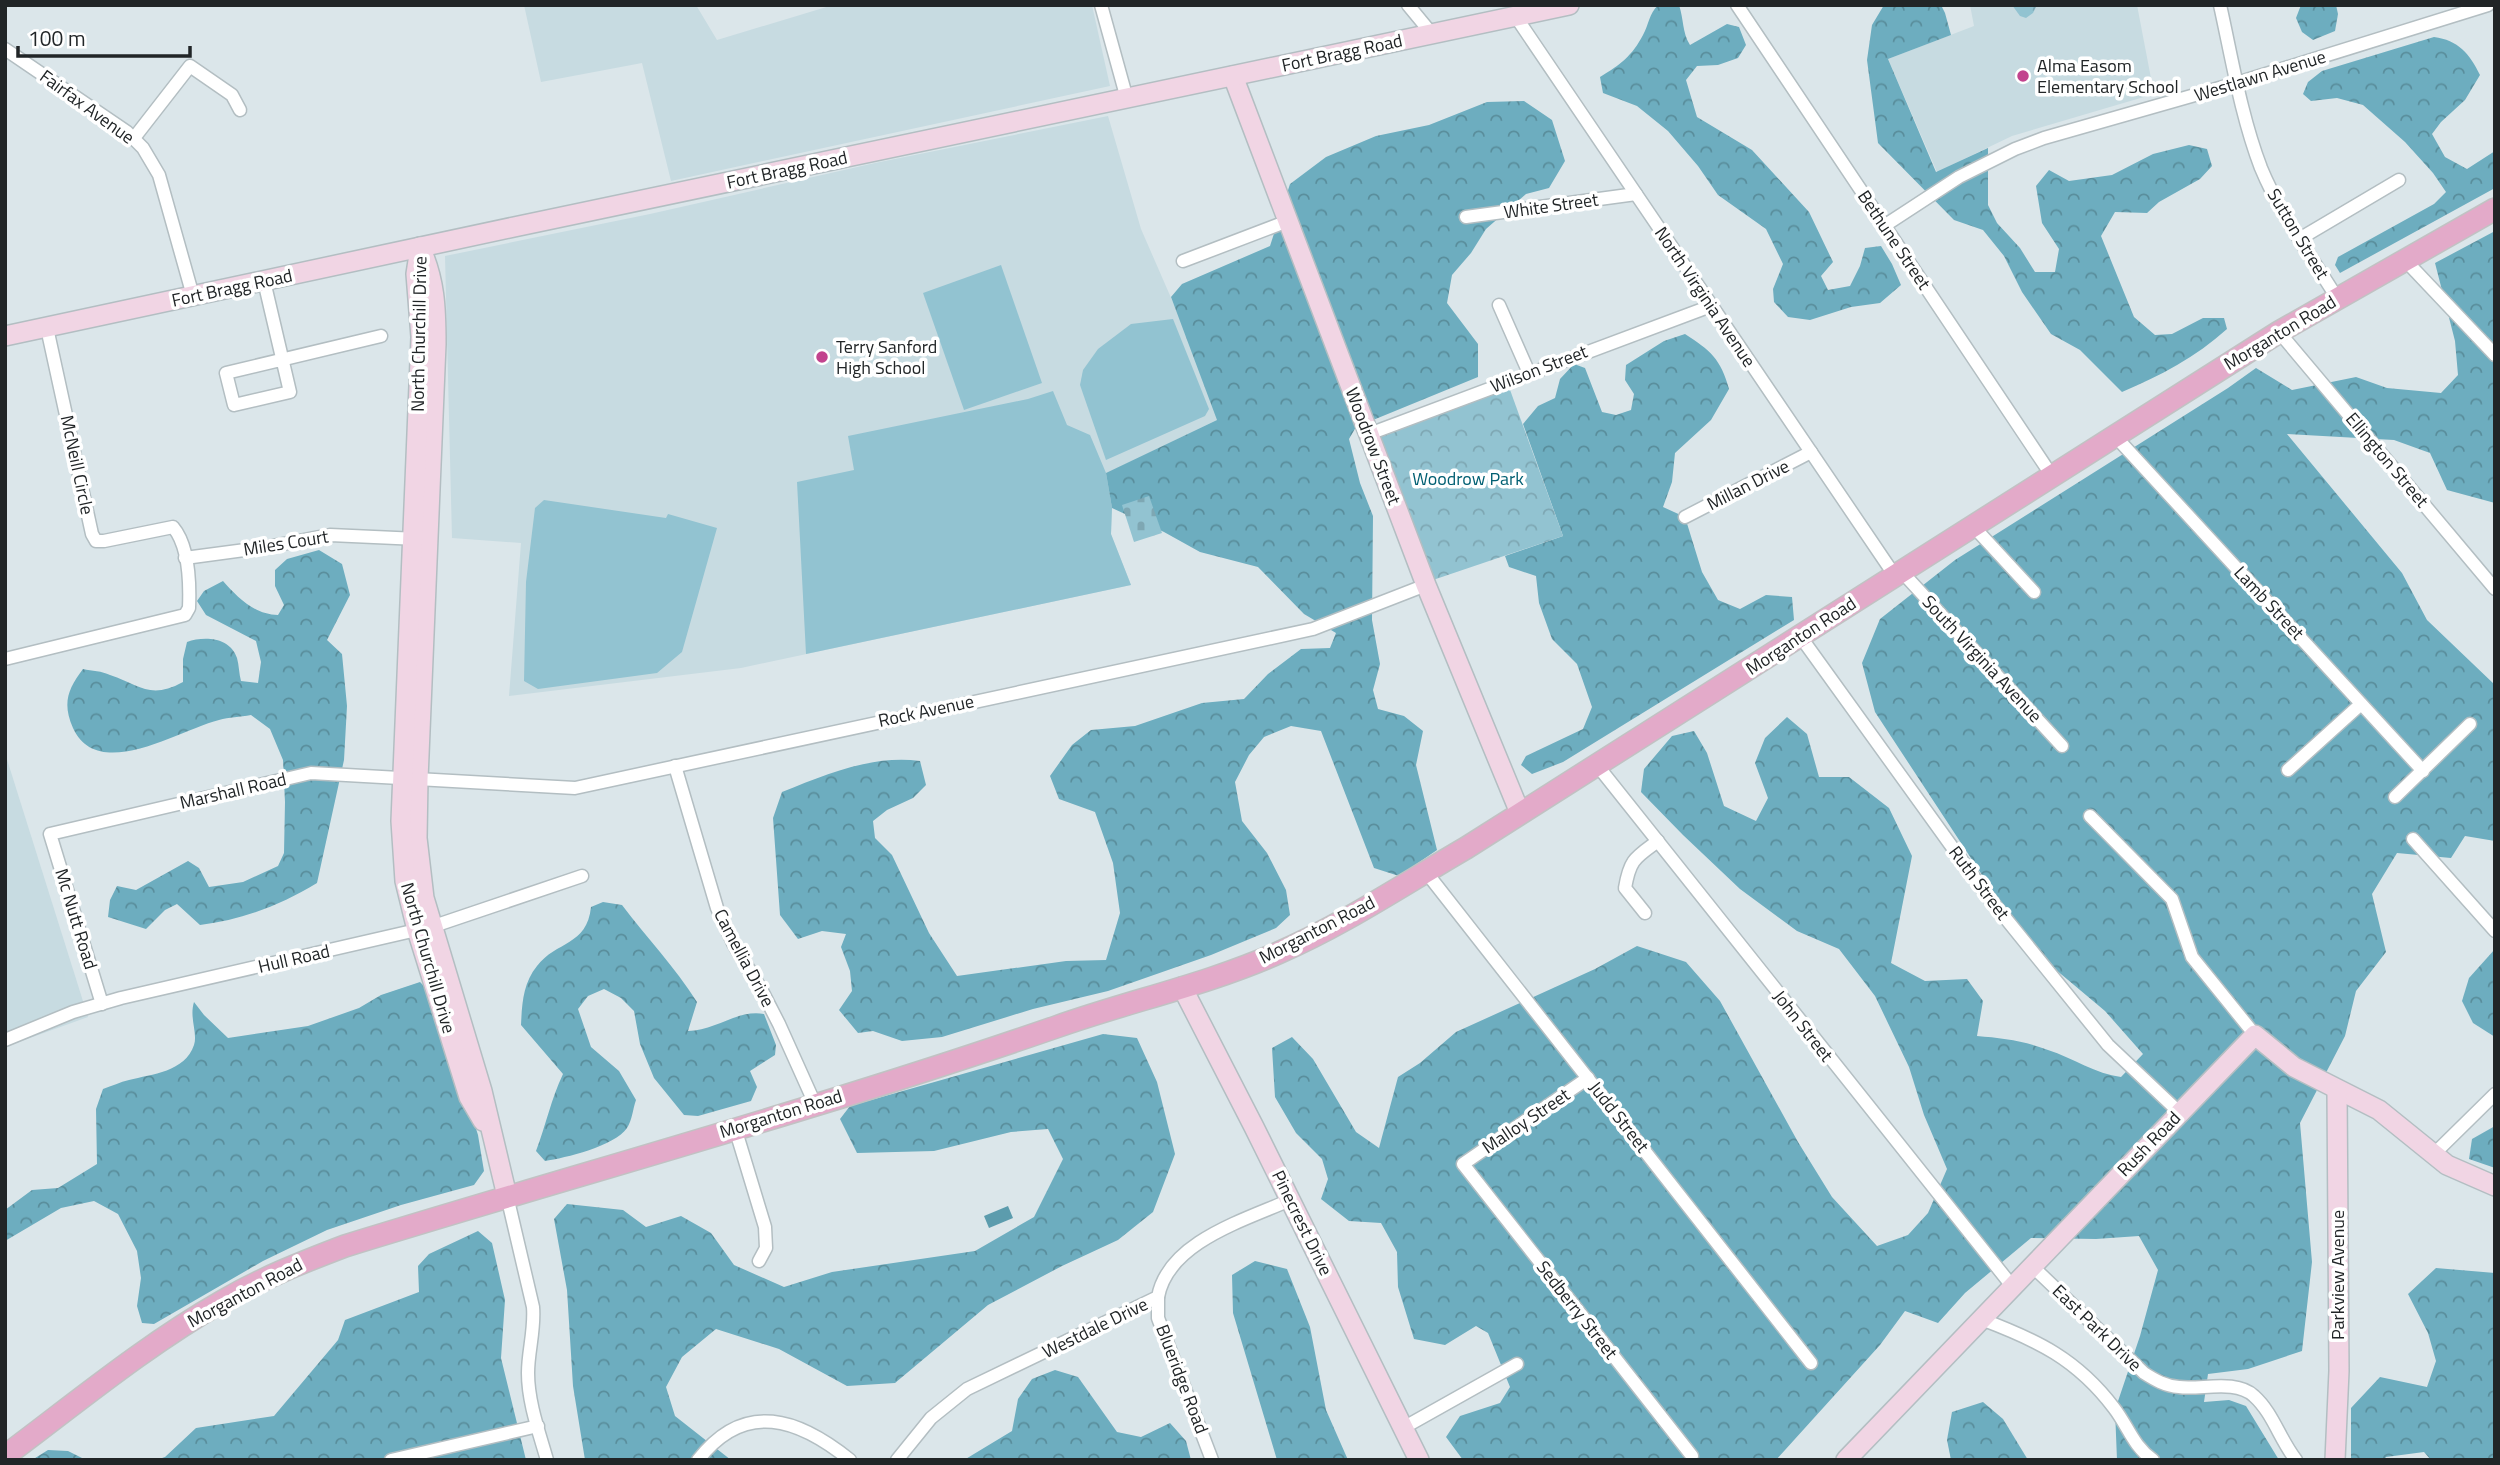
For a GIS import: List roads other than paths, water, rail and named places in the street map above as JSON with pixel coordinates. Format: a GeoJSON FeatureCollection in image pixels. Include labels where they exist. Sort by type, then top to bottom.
{"type":"FeatureCollection","features":[{"type":"Feature","properties":{"kind":"main road","name":"Morganton Road"},"geometry":{"type":"LineString","coordinates":[[5,1456],[184,1325],[258,1282],[345,1246],[815,1104],[1182,987],[1275,955],[1303,942],[1426,872],[2279,332],[2495,209]]}},
{"type":"Feature","properties":{"kind":"street"},"geometry":{"type":"LineString","coordinates":[[1101,5],[1127,99]]}},
{"type":"Feature","properties":{"kind":"street"},"geometry":{"type":"LineString","coordinates":[[1408,5],[1432,34]]}},
{"type":"Feature","properties":{"kind":"street","name":"Fort Bragg Road"},"geometry":{"type":"LineString","coordinates":[[5,336],[1569,5]]}},
{"type":"Feature","properties":{"kind":"street","name":"Bethune Street"},"geometry":{"type":"LineString","coordinates":[[1737,5],[2052,475]]}},
{"type":"Feature","properties":{"kind":"street","name":"Sutton Street"},"geometry":{"type":"LineString","coordinates":[[2220,5],[2237,83],[2261,167],[2281,210],[2337,298]]}},
{"type":"Feature","properties":{"kind":"street","name":"Westlawn Avenue"},"geometry":{"type":"LineString","coordinates":[[1885,226],[1959,177],[2044,138],[2237,83],[2488,5]]}},
{"type":"Feature","properties":{"kind":"street","name":"North Virginia Avenue"},"geometry":{"type":"LineString","coordinates":[[1516,17],[1811,452],[1899,574]]}},
{"type":"Feature","properties":{"kind":"street","name":"Fairfax Avenue"},"geometry":{"type":"LineString","coordinates":[[5,49],[134,138],[152,161],[159,175],[193,296]]}},
{"type":"Feature","properties":{"kind":"street"},"geometry":{"type":"LineString","coordinates":[[134,138],[190,66],[232,95],[240,110]]}},
{"type":"Feature","properties":{"kind":"street","name":"Woodrow Street"},"geometry":{"type":"LineString","coordinates":[[1233,76],[1426,585],[1520,813]]}},
{"type":"Feature","properties":{"kind":"street"},"geometry":{"type":"LineString","coordinates":[[2301,238],[2399,180]]}},
{"type":"Feature","properties":{"kind":"street","name":"White Street"},"geometry":{"type":"LineString","coordinates":[[1466,218],[1636,194]]}},
{"type":"Feature","properties":{"kind":"street"},"geometry":{"type":"LineString","coordinates":[[1183,261],[1288,221]]}},
{"type":"Feature","properties":{"kind":"street","name":"North Churchill Drive"},"geometry":{"type":"LineString","coordinates":[[420,247],[416,274],[421,337],[421,540],[411,779],[402,850],[405,881],[425,928],[469,1097],[491,1135],[507,1196]]}},
{"type":"Feature","properties":{"kind":"street"},"geometry":{"type":"LineString","coordinates":[[2405,260],[2495,355]]}},
{"type":"Feature","properties":{"kind":"street"},"geometry":{"type":"LineString","coordinates":[[264,281],[282,360],[290,392],[234,405],[226,373],[282,360],[381,336]]}},
{"type":"Feature","properties":{"kind":"street"},"geometry":{"type":"LineString","coordinates":[[1499,305],[1529,373]]}},
{"type":"Feature","properties":{"kind":"street","name":"Wilson Street"},"geometry":{"type":"LineString","coordinates":[[1369,434],[1711,306]]}},
{"type":"Feature","properties":{"kind":"street","name":"McNeill Circle"},"geometry":{"type":"LineString","coordinates":[[5,659],[185,615],[189,608],[190,594],[185,558],[180,534],[173,527],[96,541],[92,534],[47,327]]}},
{"type":"Feature","properties":{"kind":"street","name":"Ellington Street"},"geometry":{"type":"LineString","coordinates":[[2279,332],[2495,589]]}},
{"type":"Feature","properties":{"kind":"street","name":"Lamb Street"},"geometry":{"type":"LineString","coordinates":[[2115,436],[2423,771]]}},
{"type":"Feature","properties":{"kind":"street","name":"Millan Drive"},"geometry":{"type":"LineString","coordinates":[[1685,517],[1811,452]]}},
{"type":"Feature","properties":{"kind":"street"},"geometry":{"type":"LineString","coordinates":[[1973,526],[2034,592]]}},
{"type":"Feature","properties":{"kind":"street","name":"Miles Court"},"geometry":{"type":"LineString","coordinates":[[185,558],[330,535],[421,540]]}},
{"type":"Feature","properties":{"kind":"street","name":"South Virginia Avenue"},"geometry":{"type":"LineString","coordinates":[[1899,574],[2062,746]]}},
{"type":"Feature","properties":{"kind":"street","name":"Rock Avenue"},"geometry":{"type":"LineString","coordinates":[[411,779],[575,788],[1313,629],[1426,585]]}},
{"type":"Feature","properties":{"kind":"street","name":"Ruth Street"},"geometry":{"type":"LineString","coordinates":[[1800,636],[1986,894],[2108,1045],[2180,1113]]}},
{"type":"Feature","properties":{"kind":"street"},"geometry":{"type":"LineString","coordinates":[[2288,770],[2361,704]]}},
{"type":"Feature","properties":{"kind":"street"},"geometry":{"type":"LineString","coordinates":[[2396,797],[2470,724]]}},
{"type":"Feature","properties":{"kind":"street","name":"John Street"},"geometry":{"type":"LineString","coordinates":[[1597,765],[2012,1286]]}},
{"type":"Feature","properties":{"kind":"street","name":"Camellia Drive"},"geometry":{"type":"LineString","coordinates":[[675,766],[721,919],[767,1001],[815,1104]]}},
{"type":"Feature","properties":{"kind":"street","name":"Marshall Road"},"geometry":{"type":"LineString","coordinates":[[50,834],[311,773],[411,779]]}},
{"type":"Feature","properties":{"kind":"street"},"geometry":{"type":"LineString","coordinates":[[2090,816],[2172,899],[2192,957],[2255,1035],[2294,1067],[2379,1110],[2447,1165],[2495,1186]]}},
{"type":"Feature","properties":{"kind":"street","name":"Mc Nutt Road"},"geometry":{"type":"LineString","coordinates":[[50,834],[102,1004]]}},
{"type":"Feature","properties":{"kind":"street"},"geometry":{"type":"LineString","coordinates":[[2413,839],[2495,931]]}},
{"type":"Feature","properties":{"kind":"street"},"geometry":{"type":"LineString","coordinates":[[1645,913],[1625,888],[1629,867],[1658,841]]}},
{"type":"Feature","properties":{"kind":"street","name":"Judd Street"},"geometry":{"type":"LineString","coordinates":[[1426,872],[1811,1363]]}},
{"type":"Feature","properties":{"kind":"street","name":"Hull Road"},"geometry":{"type":"LineString","coordinates":[[5,1040],[73,1012],[425,928],[582,876]]}},
{"type":"Feature","properties":{"kind":"street","name":"Pinecrest Drive"},"geometry":{"type":"LineString","coordinates":[[1182,987],[1419,1460]]}},
{"type":"Feature","properties":{"kind":"street","name":"Rush Road"},"geometry":{"type":"LineString","coordinates":[[1846,1460],[2255,1035]]}},
{"type":"Feature","properties":{"kind":"street","name":"Malloy Street"},"geometry":{"type":"LineString","coordinates":[[1463,1164],[1588,1078]]}},
{"type":"Feature","properties":{"kind":"street","name":"Parkview Avenue"},"geometry":{"type":"LineString","coordinates":[[2335,1460],[2339,1371],[2337,1090]]}},
{"type":"Feature","properties":{"kind":"street"},"geometry":{"type":"LineString","coordinates":[[2434,1154],[2495,1094]]}},
{"type":"Feature","properties":{"kind":"street"},"geometry":{"type":"LineString","coordinates":[[735,1128],[767,1238],[766,1248],[759,1261]]}},
{"type":"Feature","properties":{"kind":"street","name":"Sedberry Street"},"geometry":{"type":"LineString","coordinates":[[1463,1164],[1692,1456]]}},
{"type":"Feature","properties":{"kind":"street"},"geometry":{"type":"LineString","coordinates":[[507,1196],[533,1307],[528,1375],[547,1460]]}},
{"type":"Feature","properties":{"kind":"street","name":"Westdale Drive"},"geometry":{"type":"LineString","coordinates":[[897,1460],[930,1418],[967,1389],[1158,1297],[1169,1269],[1197,1242],[1290,1200]]}},
{"type":"Feature","properties":{"kind":"street","name":"East Park Drive"},"geometry":{"type":"LineString","coordinates":[[2031,1265],[2144,1373],[2162,1384],[2197,1389],[2237,1388],[2253,1394],[2297,1460]]}},
{"type":"Feature","properties":{"kind":"street","name":"Blueridge Road"},"geometry":{"type":"LineString","coordinates":[[1158,1297],[1158,1318],[1212,1460]]}},
{"type":"Feature","properties":{"kind":"street"},"geometry":{"type":"LineString","coordinates":[[1981,1319],[2046,1347],[2078,1369],[2115,1410],[2140,1449],[2153,1460]]}},
{"type":"Feature","properties":{"kind":"street"},"geometry":{"type":"LineString","coordinates":[[1403,1428],[1517,1364]]}},
{"type":"Feature","properties":{"kind":"street"},"geometry":{"type":"LineString","coordinates":[[698,1460],[718,1438],[731,1430],[753,1422],[769,1421],[814,1433],[850,1460]]}},
{"type":"Feature","properties":{"kind":"street"},"geometry":{"type":"LineString","coordinates":[[391,1460],[538,1426]]}},
{"type":"Feature","properties":{"kind":"place","name":"Alma Easom Elementary School"},"geometry":{"type":"Point","coordinates":[2023,76]}},
{"type":"Feature","properties":{"kind":"place","name":"Terry Sanford High School"},"geometry":{"type":"Point","coordinates":[822,357]}},
{"type":"Feature","properties":{"kind":"park label","name":"Woodrow Park"},"geometry":{"type":"Point","coordinates":[1468,479]}}]}
